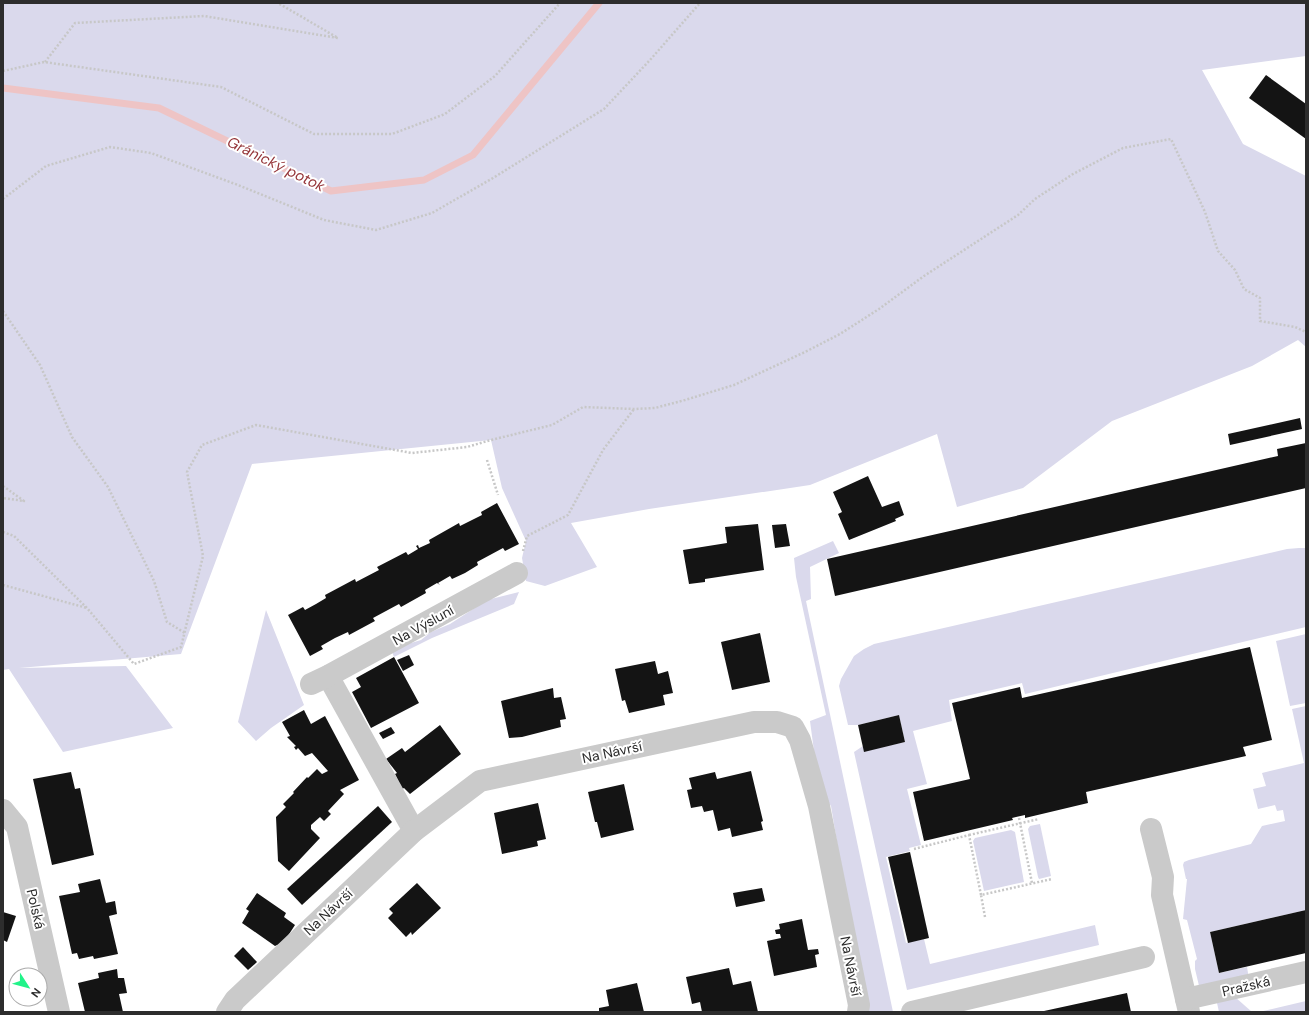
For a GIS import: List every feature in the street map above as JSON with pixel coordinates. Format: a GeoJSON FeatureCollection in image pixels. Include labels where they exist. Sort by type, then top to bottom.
{"type":"FeatureCollection","features":[{"type":"Feature","properties":{"kind":"street","name":"Na Výsluní"},"geometry":{"type":"LineString","coordinates":[[414,831],[320,680],[517,573]]}},
{"type":"Feature","properties":{"kind":"street","name":"Na Návrší"},"geometry":{"type":"LineString","coordinates":[[227,1012],[235,1000],[414,831],[480,780],[754,722],[777,722],[793,726],[800,740],[819,806],[859,1005],[858,1012]]}},
{"type":"Feature","properties":{"kind":"street","name":"Polská"},"geometry":{"type":"LineString","coordinates":[[3,810],[17,827],[59,1012]]}},
{"type":"Feature","properties":{"kind":"street","name":"Pražská"},"geometry":{"type":"LineString","coordinates":[[1151,829],[1163,877],[1162,895],[1187,1006],[1306,972]]}},
{"type":"Feature","properties":{"kind":"street"},"geometry":{"type":"LineString","coordinates":[[912,1012],[1144,957]]}},
{"type":"Feature","properties":{"kind":"path"},"geometry":{"type":"LineString","coordinates":[[44,62],[75,23],[204,16],[338,38],[278,3]]}},
{"type":"Feature","properties":{"kind":"path"},"geometry":{"type":"LineString","coordinates":[[3,71],[44,62],[222,87],[314,134],[392,134],[445,114],[495,76],[560,3]]}},
{"type":"Feature","properties":{"kind":"path"},"geometry":{"type":"LineString","coordinates":[[3,199],[46,166],[110,147],[151,154],[238,185],[324,220],[376,230],[432,213],[493,178],[604,109],[650,60],[700,3]]}},
{"type":"Feature","properties":{"kind":"path"},"geometry":{"type":"LineString","coordinates":[[3,532],[14,536],[87,608],[134,664],[181,646],[203,556],[187,472],[202,445],[256,425],[412,453],[468,447],[552,425],[583,407],[634,409],[655,408],[734,385],[840,334],[879,309],[930,272],[1018,215],[1035,199],[1073,174],[1123,148],[1171,139],[1205,212],[1218,251],[1235,270],[1244,289],[1260,298],[1260,321],[1295,327],[1306,332]]}},
{"type":"Feature","properties":{"kind":"path"},"geometry":{"type":"LineString","coordinates":[[3,311],[40,365],[72,437],[108,487],[154,581],[167,622],[184,633]]}},
{"type":"Feature","properties":{"kind":"path"},"geometry":{"type":"LineString","coordinates":[[517,573],[527,536],[568,515],[604,450],[634,409]]}},
{"type":"Feature","properties":{"kind":"path"},"geometry":{"type":"LineString","coordinates":[[487,460],[498,495]]}},
{"type":"Feature","properties":{"kind":"path"},"geometry":{"type":"LineString","coordinates":[[3,486],[24,501],[3,498]]}},
{"type":"Feature","properties":{"kind":"path"},"geometry":{"type":"LineString","coordinates":[[3,585],[87,608]]}},
{"type":"Feature","properties":{"kind":"path"},"geometry":{"type":"LineString","coordinates":[[1019,818],[1032,883]]}},
{"type":"Feature","properties":{"kind":"path"},"geometry":{"type":"LineString","coordinates":[[914,849],[1039,819]]}},
{"type":"Feature","properties":{"kind":"path"},"geometry":{"type":"LineString","coordinates":[[969,835],[985,917]]}},
{"type":"Feature","properties":{"kind":"path"},"geometry":{"type":"LineString","coordinates":[[981,895],[1052,879]]}},
{"type":"Feature","properties":{"kind":"shaded area"},"geometry":{"type":"Polygon","coordinates":[[[3,3],[1306,3],[1306,56],[1202,70],[1243,144],[1306,176],[1306,347],[1298,340],[1252,366],[1112,421],[1023,488],[957,507],[937,434],[810,485],[649,509],[571,523],[597,567],[545,586],[526,581],[522,558],[526,541],[502,488],[491,440],[252,464],[181,654],[19,668],[126,666],[173,728],[63,752],[9,669],[3,670],[3,3]]]}},
{"type":"Feature","properties":{"kind":"shaded area"},"geometry":{"type":"Polygon","coordinates":[[[833,541],[839,553],[810,567],[811,599],[806,601],[893,1012],[868,1012],[851,927],[831,806],[819,789],[810,721],[826,715],[796,577],[794,558],[833,541]]]}},
{"type":"Feature","properties":{"kind":"shaded area"},"geometry":{"type":"Polygon","coordinates":[[[1306,548],[1306,627],[1025,694],[1022,683],[949,700],[952,721],[913,731],[927,784],[907,789],[921,845],[909,848],[910,851],[886,857],[906,943],[924,939],[930,964],[1095,925],[1099,945],[907,990],[854,752],[863,746],[864,751],[905,742],[899,715],[858,725],[848,725],[839,686],[841,679],[854,656],[874,644],[1287,549],[1306,548]]]}},
{"type":"Feature","properties":{"kind":"shaded area"},"geometry":{"type":"Polygon","coordinates":[[[519,592],[514,604],[432,638],[394,657],[391,649],[421,640],[431,632],[450,624],[487,600],[519,592]]]}},
{"type":"Feature","properties":{"kind":"shaded area"},"geometry":{"type":"Polygon","coordinates":[[[266,610],[304,705],[271,728],[256,741],[238,722],[266,610]]]}},
{"type":"Feature","properties":{"kind":"shaded area"},"geometry":{"type":"Polygon","coordinates":[[[1306,634],[1306,703],[1290,706],[1276,641],[1306,634]]]}},
{"type":"Feature","properties":{"kind":"shaded area"},"geometry":{"type":"Polygon","coordinates":[[[1306,706],[1306,910],[1210,932],[1219,973],[1247,967],[1249,979],[1200,990],[1195,969],[1195,961],[1197,959],[1187,920],[1183,919],[1187,879],[1183,865],[1184,862],[1251,844],[1262,826],[1285,821],[1283,810],[1277,811],[1275,805],[1258,809],[1253,789],[1266,786],[1262,773],[1304,763],[1292,709],[1306,706]]]}},
{"type":"Feature","properties":{"kind":"shaded area"},"geometry":{"type":"Polygon","coordinates":[[[1040,824],[1051,876],[1039,879],[1028,829],[1030,826],[1040,824]]]}},
{"type":"Feature","properties":{"kind":"shaded area"},"geometry":{"type":"Polygon","coordinates":[[[1011,830],[1015,832],[1024,882],[984,891],[973,841],[975,838],[1011,830]]]}},
{"type":"Feature","properties":{"kind":"shaded area"},"geometry":{"type":"Polygon","coordinates":[[[1235,997],[1252,1012],[1219,1012],[1217,1003],[1235,997]]]}},
{"type":"Feature","properties":{"kind":"shaded area"},"geometry":{"type":"Polygon","coordinates":[[[1306,1001],[1306,1012],[1259,1012],[1306,1001]]]}},
{"type":"Feature","properties":{"kind":"building"},"geometry":{"type":"Polygon","coordinates":[[[1266,75],[1306,104],[1306,139],[1249,98],[1266,75]]]}},
{"type":"Feature","properties":{"kind":"building"},"geometry":{"type":"Polygon","coordinates":[[[1300,418],[1302,429],[1230,445],[1228,434],[1300,418]]]}},
{"type":"Feature","properties":{"kind":"building"},"geometry":{"type":"Polygon","coordinates":[[[1306,443],[1306,488],[835,596],[827,559],[1278,456],[1277,449],[1306,443]]]}},
{"type":"Feature","properties":{"kind":"building"},"geometry":{"type":"Polygon","coordinates":[[[868,476],[882,507],[899,501],[904,515],[895,519],[896,521],[849,540],[838,514],[842,512],[833,492],[868,476]]]}},
{"type":"Feature","properties":{"kind":"building"},"geometry":{"type":"Polygon","coordinates":[[[497,503],[519,544],[505,551],[503,548],[477,562],[478,565],[465,573],[452,579],[450,576],[438,583],[440,585],[437,583],[425,590],[426,593],[401,607],[399,604],[373,618],[375,621],[349,635],[348,632],[321,646],[323,649],[310,656],[288,615],[303,607],[305,610],[326,598],[325,595],[355,579],[356,582],[379,570],[377,567],[406,552],[408,555],[418,549],[416,546],[418,545],[419,548],[430,543],[429,540],[459,523],[460,526],[482,515],[481,512],[497,503]]]}},
{"type":"Feature","properties":{"kind":"building"},"geometry":{"type":"Polygon","coordinates":[[[758,524],[764,570],[705,579],[705,582],[689,584],[683,550],[727,543],[725,527],[758,524]]]}},
{"type":"Feature","properties":{"kind":"building"},"geometry":{"type":"Polygon","coordinates":[[[786,524],[790,546],[775,548],[772,525],[786,524]]]}},
{"type":"Feature","properties":{"kind":"building"},"geometry":{"type":"Polygon","coordinates":[[[760,633],[770,682],[732,690],[721,642],[760,633]]]}},
{"type":"Feature","properties":{"kind":"building"},"geometry":{"type":"Polygon","coordinates":[[[1250,647],[1272,740],[1243,747],[1246,756],[1086,792],[1088,803],[1025,818],[1025,815],[1012,818],[1013,820],[924,841],[913,792],[970,779],[952,703],[1020,687],[1022,698],[1250,647]]]}},
{"type":"Feature","properties":{"kind":"building"},"geometry":{"type":"Polygon","coordinates":[[[409,655],[414,665],[403,671],[397,660],[409,655]]]}},
{"type":"Feature","properties":{"kind":"building"},"geometry":{"type":"Polygon","coordinates":[[[394,657],[419,703],[371,728],[352,692],[361,687],[356,678],[394,657]]]}},
{"type":"Feature","properties":{"kind":"building"},"geometry":{"type":"Polygon","coordinates":[[[655,661],[658,674],[668,671],[673,693],[663,695],[665,705],[629,713],[625,700],[622,701],[615,669],[655,661]]]}},
{"type":"Feature","properties":{"kind":"building"},"geometry":{"type":"Polygon","coordinates":[[[553,688],[554,698],[561,697],[566,719],[560,720],[561,727],[522,737],[509,738],[501,701],[553,688]]]}},
{"type":"Feature","properties":{"kind":"building"},"geometry":{"type":"Polygon","coordinates":[[[304,710],[311,724],[325,716],[359,780],[340,790],[344,794],[328,811],[331,814],[324,821],[320,817],[311,825],[311,829],[320,838],[289,871],[278,861],[276,817],[286,807],[283,804],[307,777],[308,778],[317,769],[322,774],[328,771],[312,753],[305,756],[298,748],[296,750],[294,747],[296,746],[287,737],[290,736],[282,722],[304,710]]]}},
{"type":"Feature","properties":{"kind":"building"},"geometry":{"type":"Polygon","coordinates":[[[899,715],[905,742],[864,752],[858,725],[899,715]]]}},
{"type":"Feature","properties":{"kind":"building"},"geometry":{"type":"Polygon","coordinates":[[[440,725],[461,754],[410,794],[404,788],[402,789],[395,774],[397,773],[386,759],[402,748],[405,752],[440,725]]]}},
{"type":"Feature","properties":{"kind":"building"},"geometry":{"type":"Polygon","coordinates":[[[391,727],[395,733],[383,739],[379,733],[391,727]]]}},
{"type":"Feature","properties":{"kind":"building"},"geometry":{"type":"Polygon","coordinates":[[[751,771],[763,821],[761,822],[763,830],[732,837],[730,828],[718,831],[713,810],[704,812],[702,806],[691,808],[687,790],[692,789],[689,778],[715,772],[717,779],[751,771]]]}},
{"type":"Feature","properties":{"kind":"building"},"geometry":{"type":"Polygon","coordinates":[[[71,772],[75,789],[80,788],[94,855],[52,865],[33,779],[71,772]]]}},
{"type":"Feature","properties":{"kind":"building"},"geometry":{"type":"Polygon","coordinates":[[[624,784],[634,830],[601,838],[597,822],[595,822],[588,792],[624,784]]]}},
{"type":"Feature","properties":{"kind":"building"},"geometry":{"type":"Polygon","coordinates":[[[538,803],[546,839],[537,841],[538,846],[502,854],[494,813],[538,803]]]}},
{"type":"Feature","properties":{"kind":"building"},"geometry":{"type":"Polygon","coordinates":[[[378,806],[392,822],[302,905],[287,889],[378,806]]]}},
{"type":"Feature","properties":{"kind":"building"},"geometry":{"type":"Polygon","coordinates":[[[910,852],[929,938],[908,943],[888,857],[910,852]]]}},
{"type":"Feature","properties":{"kind":"building"},"geometry":{"type":"Polygon","coordinates":[[[100,879],[106,903],[115,901],[117,914],[109,916],[118,954],[94,959],[93,956],[79,959],[77,953],[72,954],[59,896],[80,892],[78,884],[100,879]]]}},
{"type":"Feature","properties":{"kind":"building"},"geometry":{"type":"Polygon","coordinates":[[[417,883],[441,908],[412,935],[411,932],[406,937],[388,918],[393,913],[389,909],[417,883]]]}},
{"type":"Feature","properties":{"kind":"building"},"geometry":{"type":"Polygon","coordinates":[[[762,888],[765,901],[736,907],[733,893],[762,888]]]}},
{"type":"Feature","properties":{"kind":"building"},"geometry":{"type":"Polygon","coordinates":[[[257,893],[286,913],[284,917],[295,925],[284,942],[275,946],[242,923],[249,911],[246,909],[257,893]]]}},
{"type":"Feature","properties":{"kind":"building"},"geometry":{"type":"Polygon","coordinates":[[[1306,910],[1306,953],[1219,973],[1210,932],[1306,910]]]}},
{"type":"Feature","properties":{"kind":"building"},"geometry":{"type":"Polygon","coordinates":[[[3,912],[16,916],[7,942],[3,940],[3,912]]]}},
{"type":"Feature","properties":{"kind":"building"},"geometry":{"type":"Polygon","coordinates":[[[802,919],[808,950],[818,949],[819,954],[815,955],[817,967],[774,976],[767,941],[781,938],[780,934],[776,934],[775,930],[780,929],[779,924],[802,919]]]}},
{"type":"Feature","properties":{"kind":"building"},"geometry":{"type":"Polygon","coordinates":[[[243,947],[257,962],[248,970],[234,956],[243,947]]]}},
{"type":"Feature","properties":{"kind":"building"},"geometry":{"type":"Polygon","coordinates":[[[729,968],[733,985],[751,981],[758,1012],[702,1012],[700,1002],[692,1004],[686,977],[729,968]]]}},
{"type":"Feature","properties":{"kind":"building"},"geometry":{"type":"Polygon","coordinates":[[[117,969],[118,978],[124,978],[127,993],[119,994],[123,1012],[85,1012],[78,983],[99,978],[98,973],[117,969]]]}},
{"type":"Feature","properties":{"kind":"building"},"geometry":{"type":"Polygon","coordinates":[[[637,983],[644,1012],[596,1012],[599,1011],[599,1008],[609,1006],[606,990],[637,983]]]}},
{"type":"Feature","properties":{"kind":"building"},"geometry":{"type":"Polygon","coordinates":[[[1127,993],[1131,1012],[1044,1012],[1044,1011],[1127,993]]]}},
{"type":"Feature","properties":{"kind":"waterway","name":"Gránický potok"},"geometry":{"type":"LineString","coordinates":[[3,88],[159,108],[331,191],[424,180],[473,155],[599,3]]}}]}
